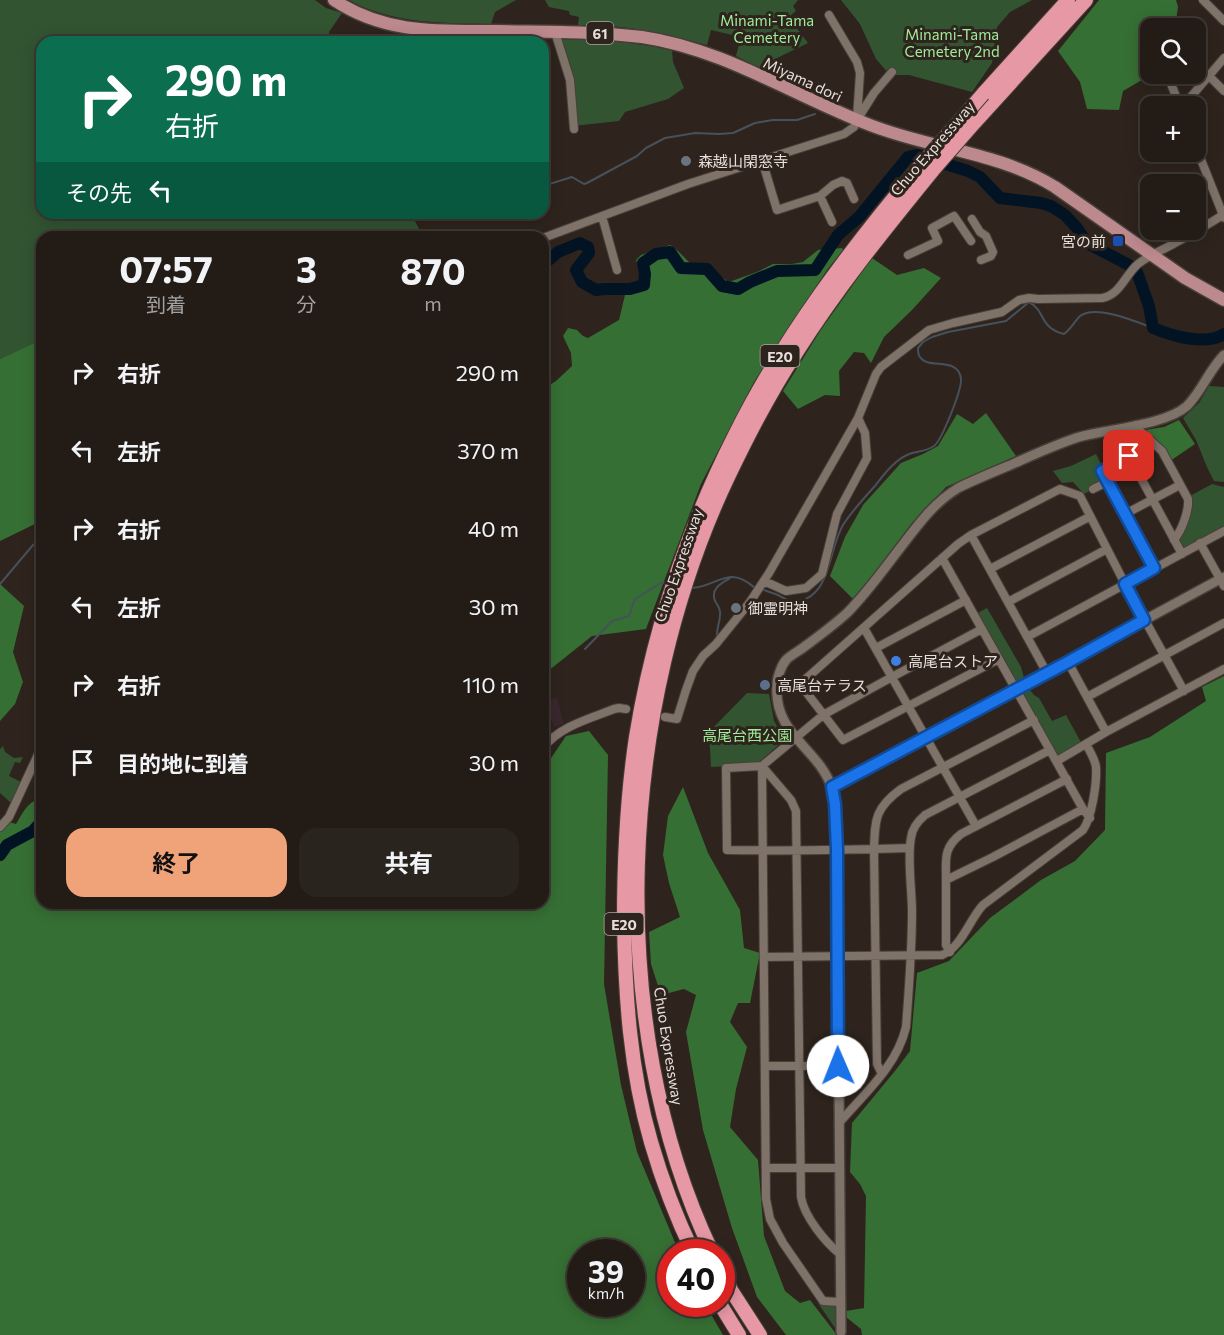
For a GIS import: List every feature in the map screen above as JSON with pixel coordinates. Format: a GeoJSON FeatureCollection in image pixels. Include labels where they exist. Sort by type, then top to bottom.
{"type":"FeatureCollection","features":[{"type":"Feature","properties":{"kind":"highway","name":"Chuo Expressway"},"geometry":{"type":"LineString","coordinates":[[928,166],[983,94],[1068,0]]}},
{"type":"Feature","properties":{"kind":"highway","name":"Chuo Expressway"},"geometry":{"type":"LineString","coordinates":[[687,1239],[664,1182],[646,1122],[634,1059],[625,963],[626,836],[636,738],[651,664],[684,572],[712,482],[736,433],[793,335],[834,276],[893,199],[975,122],[1086,0]]}},
{"type":"Feature","properties":{"kind":"highway","name":"Chuo Expressway"},"geometry":{"type":"LineString","coordinates":[[677,592],[669,644],[655,702],[646,762],[638,864],[639,953],[646,1025],[658,1091],[684,1185],[707,1239]]}},
{"type":"Feature","properties":{"kind":"highway"},"geometry":{"type":"LineString","coordinates":[[735,1296],[760,1335]]}},
{"type":"Feature","properties":{"kind":"highway"},"geometry":{"type":"LineString","coordinates":[[728,1317],[739,1335]]}},
{"type":"Feature","properties":{"kind":"main road","name":"Miyama dori"},"geometry":{"type":"LineString","coordinates":[[334,0],[345,8],[366,17],[406,28],[434,31],[623,35],[683,46],[733,63],[857,120],[894,134],[982,157],[1024,171],[1055,187],[1185,278],[1224,300]]}},
{"type":"Feature","properties":{"kind":"street"},"geometry":{"type":"LineString","coordinates":[[1203,0],[1224,21]]}},
{"type":"Feature","properties":{"kind":"street"},"geometry":{"type":"LineString","coordinates":[[830,15],[857,63],[860,73],[857,120]]}},
{"type":"Feature","properties":{"kind":"street"},"geometry":{"type":"LineString","coordinates":[[555,32],[570,80],[574,129]]}},
{"type":"Feature","properties":{"kind":"street"},"geometry":{"type":"LineString","coordinates":[[1191,96],[1224,58]]}},
{"type":"Feature","properties":{"kind":"street"},"geometry":{"type":"LineString","coordinates":[[549,236],[678,187],[844,134],[854,128],[874,93],[892,72]]}},
{"type":"Feature","properties":{"kind":"street"},"geometry":{"type":"LineString","coordinates":[[1209,76],[1224,91]]}},
{"type":"Feature","properties":{"kind":"street"},"geometry":{"type":"LineString","coordinates":[[762,160],[777,210],[820,196],[842,181],[847,183],[854,199]]}},
{"type":"Feature","properties":{"kind":"street"},"geometry":{"type":"LineString","coordinates":[[665,717],[677,719],[693,672],[703,656],[718,642],[760,586],[858,418],[881,367],[929,330],[1002,312],[1019,300],[1105,298],[1115,292],[1133,269],[1145,259],[1224,216],[1202,162]]}},
{"type":"Feature","properties":{"kind":"street"},"geometry":{"type":"LineString","coordinates":[[820,196],[832,222]]}},
{"type":"Feature","properties":{"kind":"street"},"geometry":{"type":"LineString","coordinates":[[602,216],[617,270]]}},
{"type":"Feature","properties":{"kind":"street"},"geometry":{"type":"LineString","coordinates":[[908,255],[938,241],[932,228],[954,216],[971,241]]}},
{"type":"Feature","properties":{"kind":"street"},"geometry":{"type":"LineString","coordinates":[[972,219],[980,232],[986,236],[993,252],[991,256],[981,260]]}},
{"type":"Feature","properties":{"kind":"street"},"geometry":{"type":"LineString","coordinates":[[844,1334],[840,1302],[835,804],[832,787],[820,767],[781,717],[777,684],[781,671],[786,660],[849,611],[930,510],[959,488],[1061,443],[1169,417],[1187,406],[1224,355]]}},
{"type":"Feature","properties":{"kind":"street"},"geometry":{"type":"LineString","coordinates":[[760,586],[786,591],[806,588],[822,574],[837,514],[867,458],[865,433],[858,418]]}},
{"type":"Feature","properties":{"kind":"street"},"geometry":{"type":"LineString","coordinates":[[1136,425],[1162,451],[1188,499],[1189,504],[1179,534],[1174,540]]}},
{"type":"Feature","properties":{"kind":"street"},"geometry":{"type":"LineString","coordinates":[[1154,568],[1102,471],[1129,456],[1182,554]]}},
{"type":"Feature","properties":{"kind":"street"},"geometry":{"type":"LineString","coordinates":[[999,659],[843,740],[800,684],[971,535],[1060,489],[1086,493],[1107,482]]}},
{"type":"Feature","properties":{"kind":"street"},"geometry":{"type":"LineString","coordinates":[[1125,514],[1180,485]]}},
{"type":"Feature","properties":{"kind":"street"},"geometry":{"type":"LineString","coordinates":[[1086,493],[1089,517],[1184,691]]}},
{"type":"Feature","properties":{"kind":"street"},"geometry":{"type":"LineString","coordinates":[[990,568],[1089,517]]}},
{"type":"Feature","properties":{"kind":"street"},"geometry":{"type":"LineString","coordinates":[[1027,637],[1224,531]]}},
{"type":"Feature","properties":{"kind":"street"},"geometry":{"type":"LineString","coordinates":[[971,535],[1047,673]]}},
{"type":"Feature","properties":{"kind":"street"},"geometry":{"type":"LineString","coordinates":[[832,787],[1223,580],[1200,543]]}},
{"type":"Feature","properties":{"kind":"street"},"geometry":{"type":"LineString","coordinates":[[1008,602],[1107,549]]}},
{"type":"Feature","properties":{"kind":"street"},"geometry":{"type":"LineString","coordinates":[[942,558],[1090,818]]}},
{"type":"Feature","properties":{"kind":"street"},"geometry":{"type":"LineString","coordinates":[[876,648],[966,600]]}},
{"type":"Feature","properties":{"kind":"street"},"geometry":{"type":"LineString","coordinates":[[1087,697],[1224,623]]}},
{"type":"Feature","properties":{"kind":"street"},"geometry":{"type":"LineString","coordinates":[[864,628],[976,826]]}},
{"type":"Feature","properties":{"kind":"street"},"geometry":{"type":"LineString","coordinates":[[910,848],[727,850],[726,768],[762,766],[823,715],[982,629]]}},
{"type":"Feature","properties":{"kind":"street"},"geometry":{"type":"LineString","coordinates":[[1068,662],[1106,732]]}},
{"type":"Feature","properties":{"kind":"street"},"geometry":{"type":"LineString","coordinates":[[1057,760],[1224,669]]}},
{"type":"Feature","properties":{"kind":"street"},"geometry":{"type":"LineString","coordinates":[[549,742],[564,729],[614,709],[626,709]]}},
{"type":"Feature","properties":{"kind":"street"},"geometry":{"type":"LineString","coordinates":[[882,1074],[877,1064],[874,849],[875,826],[880,809],[901,789],[1034,720]]}},
{"type":"Feature","properties":{"kind":"street"},"geometry":{"type":"LineString","coordinates":[[764,957],[942,955],[950,952],[983,905],[1083,830],[1090,818],[1096,768],[1086,744]]}},
{"type":"Feature","properties":{"kind":"street"},"geometry":{"type":"LineString","coordinates":[[839,1123],[893,1060],[904,1038],[911,955],[910,848],[911,837],[918,821],[925,815],[1050,750]]}},
{"type":"Feature","properties":{"kind":"street"},"geometry":{"type":"LineString","coordinates":[[0,827],[9,817],[36,759]]}},
{"type":"Feature","properties":{"kind":"street"},"geometry":{"type":"LineString","coordinates":[[762,766],[791,800],[796,811],[802,1203],[826,1240],[840,1254]]}},
{"type":"Feature","properties":{"kind":"street"},"geometry":{"type":"LineString","coordinates":[[762,766],[766,1199],[770,1219],[783,1244],[823,1301],[840,1302]]}},
{"type":"Feature","properties":{"kind":"street"},"geometry":{"type":"LineString","coordinates":[[950,952],[946,945],[945,858],[948,846],[961,834],[1067,779]]}},
{"type":"Feature","properties":{"kind":"street"},"geometry":{"type":"LineString","coordinates":[[946,880],[1083,809]]}},
{"type":"Feature","properties":{"kind":"street"},"geometry":{"type":"LineString","coordinates":[[765,1066],[838,1066]]}},
{"type":"Feature","properties":{"kind":"street"},"geometry":{"type":"LineString","coordinates":[[766,1168],[839,1168]]}},
{"type":"Feature","properties":{"kind":"shaded area"},"geometry":{"type":"Polygon","coordinates":[[[549,698],[557,698],[564,724],[554,727],[551,718],[549,718],[549,698]]]}},
{"type":"Feature","properties":{"kind":"green space"},"geometry":{"type":"Polygon","coordinates":[[[0,0],[315,0],[326,8],[342,13],[329,32],[329,36],[36,36],[36,219],[414,219],[420,231],[36,231],[36,343],[0,359],[0,0]]]}},
{"type":"Feature","properties":{"kind":"green space"},"geometry":{"type":"Polygon","coordinates":[[[349,0],[516,0],[495,12],[491,24],[418,21],[400,18],[366,8],[349,0]]]}},
{"type":"Feature","properties":{"kind":"green space","name":"Minami-Tama Cemetery"},"geometry":{"type":"Polygon","coordinates":[[[545,0],[798,0],[793,6],[796,11],[791,15],[793,23],[808,43],[775,59],[769,73],[736,56],[741,37],[711,30],[707,45],[643,30],[578,25],[579,17],[570,15],[569,11],[549,7],[545,0]]]}},
{"type":"Feature","properties":{"kind":"green space","name":"Minami-Tama Cemetery 2nd"},"geometry":{"type":"Polygon","coordinates":[[[841,0],[1032,0],[1010,12],[997,27],[992,63],[972,92],[909,75],[890,75],[876,59],[860,24],[841,0]]]}},
{"type":"Feature","properties":{"kind":"green space"},"geometry":{"type":"Polygon","coordinates":[[[1099,0],[1176,0],[1178,7],[1176,18],[1140,18],[1140,81],[1123,91],[1119,110],[1087,109],[1080,82],[1058,51],[1099,0]]]}},
{"type":"Feature","properties":{"kind":"green space"},"geometry":{"type":"Polygon","coordinates":[[[558,39],[615,42],[672,50],[673,62],[684,88],[668,99],[625,112],[619,121],[573,126],[570,80],[558,39]]]}},
{"type":"Feature","properties":{"kind":"green space"},"geometry":{"type":"Polygon","coordinates":[[[670,245],[690,263],[701,265],[729,282],[773,264],[803,262],[818,250],[842,248],[843,250],[827,270],[754,382],[701,484],[646,629],[592,636],[549,670],[549,385],[572,366],[571,353],[563,336],[568,328],[577,330],[588,338],[619,320],[625,295],[640,291],[642,276],[636,260],[641,255],[670,245]]]}},
{"type":"Feature","properties":{"kind":"green space"},"geometry":{"type":"Polygon","coordinates":[[[872,258],[897,275],[924,268],[941,278],[884,337],[871,363],[864,353],[854,352],[839,371],[840,396],[825,395],[798,409],[783,391],[820,331],[872,258]]]}},
{"type":"Feature","properties":{"kind":"green space"},"geometry":{"type":"Polygon","coordinates":[[[36,342],[36,524],[0,541],[0,359],[36,342]]]}},
{"type":"Feature","properties":{"kind":"green space"},"geometry":{"type":"Polygon","coordinates":[[[1209,386],[1224,387],[1224,482],[1214,481],[1196,440],[1183,418],[1199,403],[1209,386]]]}},
{"type":"Feature","properties":{"kind":"green space"},"geometry":{"type":"Polygon","coordinates":[[[986,413],[1016,456],[946,487],[912,523],[854,600],[830,576],[845,537],[863,505],[901,463],[938,446],[957,414],[973,424],[986,413]]]}},
{"type":"Feature","properties":{"kind":"green space"},"geometry":{"type":"Polygon","coordinates":[[[1179,420],[1195,444],[1170,461],[1165,450],[1145,430],[1164,427],[1179,420]]]}},
{"type":"Feature","properties":{"kind":"green space"},"geometry":{"type":"Polygon","coordinates":[[[1096,454],[1107,482],[1084,494],[1073,482],[1062,483],[1053,471],[1071,466],[1096,454]]]}},
{"type":"Feature","properties":{"kind":"green space"},"geometry":{"type":"Polygon","coordinates":[[[1212,484],[1224,487],[1224,528],[1185,549],[1179,543],[1193,503],[1190,496],[1212,484]]]}},
{"type":"Feature","properties":{"kind":"green space"},"geometry":{"type":"Polygon","coordinates":[[[0,584],[24,606],[13,652],[23,682],[15,704],[0,721],[0,584]]]}},
{"type":"Feature","properties":{"kind":"green space"},"geometry":{"type":"Polygon","coordinates":[[[987,608],[1021,667],[1026,685],[1039,698],[1052,721],[1066,715],[1083,746],[1057,761],[974,615],[987,608]]]}},
{"type":"Feature","properties":{"kind":"green space"},"geometry":{"type":"Polygon","coordinates":[[[1224,676],[1224,1335],[862,1335],[861,1329],[846,1317],[846,1311],[864,1308],[866,1196],[850,1172],[852,1123],[910,1051],[917,973],[949,961],[990,918],[1041,880],[1075,861],[1105,830],[1106,753],[1150,737],[1206,701],[1202,687],[1224,676]]]}},
{"type":"Feature","properties":{"kind":"green space","name":"高尾台西公園"},"geometry":{"type":"Polygon","coordinates":[[[747,693],[769,694],[774,721],[785,739],[756,765],[711,767],[709,732],[747,693]]]}},
{"type":"Feature","properties":{"kind":"green space"},"geometry":{"type":"Polygon","coordinates":[[[589,731],[608,755],[604,984],[621,1085],[637,1152],[674,1239],[657,1239],[657,1317],[713,1317],[723,1335],[0,1335],[0,832],[9,822],[16,824],[29,804],[36,800],[36,909],[549,909],[549,761],[566,736],[589,731]]]}},
{"type":"Feature","properties":{"kind":"green space"},"geometry":{"type":"Polygon","coordinates":[[[3,746],[5,752],[14,758],[23,757],[20,763],[15,762],[9,776],[21,782],[11,803],[0,793],[0,749],[3,746]]]}},
{"type":"Feature","properties":{"kind":"green space"},"geometry":{"type":"Polygon","coordinates":[[[683,787],[708,853],[740,910],[744,948],[760,953],[750,1003],[738,1003],[730,1022],[747,1047],[736,1089],[730,1127],[758,1160],[764,1236],[785,1291],[800,1303],[810,1300],[837,1335],[786,1335],[757,1297],[732,1228],[703,1130],[686,1032],[696,995],[684,989],[661,995],[651,964],[649,932],[680,917],[663,855],[668,816],[683,787]]]}},
{"type":"Feature","properties":{"kind":"green space"},"geometry":{"type":"Polygon","coordinates":[[[818,1303],[834,1305],[836,1308],[835,1328],[818,1303]]]}},
{"type":"Feature","properties":{"kind":"waterway"},"geometry":{"type":"LineString","coordinates":[[549,184],[572,177],[584,184],[587,183],[665,138],[695,133],[733,133],[755,123],[797,120],[815,114]]}},
{"type":"Feature","properties":{"kind":"waterway"},"geometry":{"type":"LineString","coordinates":[[907,153],[911,156]]}},
{"type":"Feature","properties":{"kind":"waterway"},"geometry":{"type":"LineString","coordinates":[[549,260],[558,252],[580,243],[588,247],[589,253],[576,270],[582,282],[596,290],[630,289],[644,285],[643,263],[656,254],[670,252],[681,268],[707,269],[722,286],[738,289],[777,271],[815,270],[838,235],[859,217],[908,157],[917,155],[980,177],[1000,198],[1041,203],[1065,215],[1087,243],[1129,265],[1137,272],[1149,306],[1153,328],[1179,337],[1199,339],[1217,338],[1224,334]]}},
{"type":"Feature","properties":{"kind":"waterway"},"geometry":{"type":"LineString","coordinates":[[761,589],[791,601],[802,600],[812,595],[823,581],[839,533],[854,510],[896,462],[906,455],[931,448],[937,442],[955,403],[961,379],[959,372],[949,365],[924,361],[918,354],[918,348],[923,342],[948,332],[1006,321],[1029,302],[1038,310],[1050,328],[1064,334],[1080,316],[1096,312],[1127,318],[1153,328]]}},
{"type":"Feature","properties":{"kind":"waterway"},"geometry":{"type":"LineString","coordinates":[[0,584],[36,544]]}},
{"type":"Feature","properties":{"kind":"waterway"},"geometry":{"type":"LineString","coordinates":[[692,588],[730,577],[746,581],[755,588]]}},
{"type":"Feature","properties":{"kind":"waterway"},"geometry":{"type":"LineString","coordinates":[[717,638],[720,613],[714,593],[718,586],[732,577]]}},
{"type":"Feature","properties":{"kind":"waterway"},"geometry":{"type":"LineString","coordinates":[[585,649],[612,621],[629,616],[635,599],[670,580]]}},
{"type":"Feature","properties":{"kind":"waterway"},"geometry":{"type":"LineString","coordinates":[[0,855],[7,845],[36,828]]}},
{"type":"Feature","properties":{"kind":"place","name":"森越山閑窓寺"},"geometry":{"type":"Point","coordinates":[686,161]}},
{"type":"Feature","properties":{"kind":"place","name":"宮の前"},"geometry":{"type":"Point","coordinates":[1118,241]}},
{"type":"Feature","properties":{"kind":"place","name":"御霊明神"},"geometry":{"type":"Point","coordinates":[736,608]}},
{"type":"Feature","properties":{"kind":"place","name":"高尾台ストア"},"geometry":{"type":"Point","coordinates":[896,661]}},
{"type":"Feature","properties":{"kind":"place","name":"高尾台テラス"},"geometry":{"type":"Point","coordinates":[765,685]}},
{"type":"Feature","properties":{"kind":"route"},"geometry":{"type":"LineString","coordinates":[[838,1066],[837,849],[832,787],[1144,620],[1125,584],[1154,568],[1102,471],[1129,456]]}}]}
